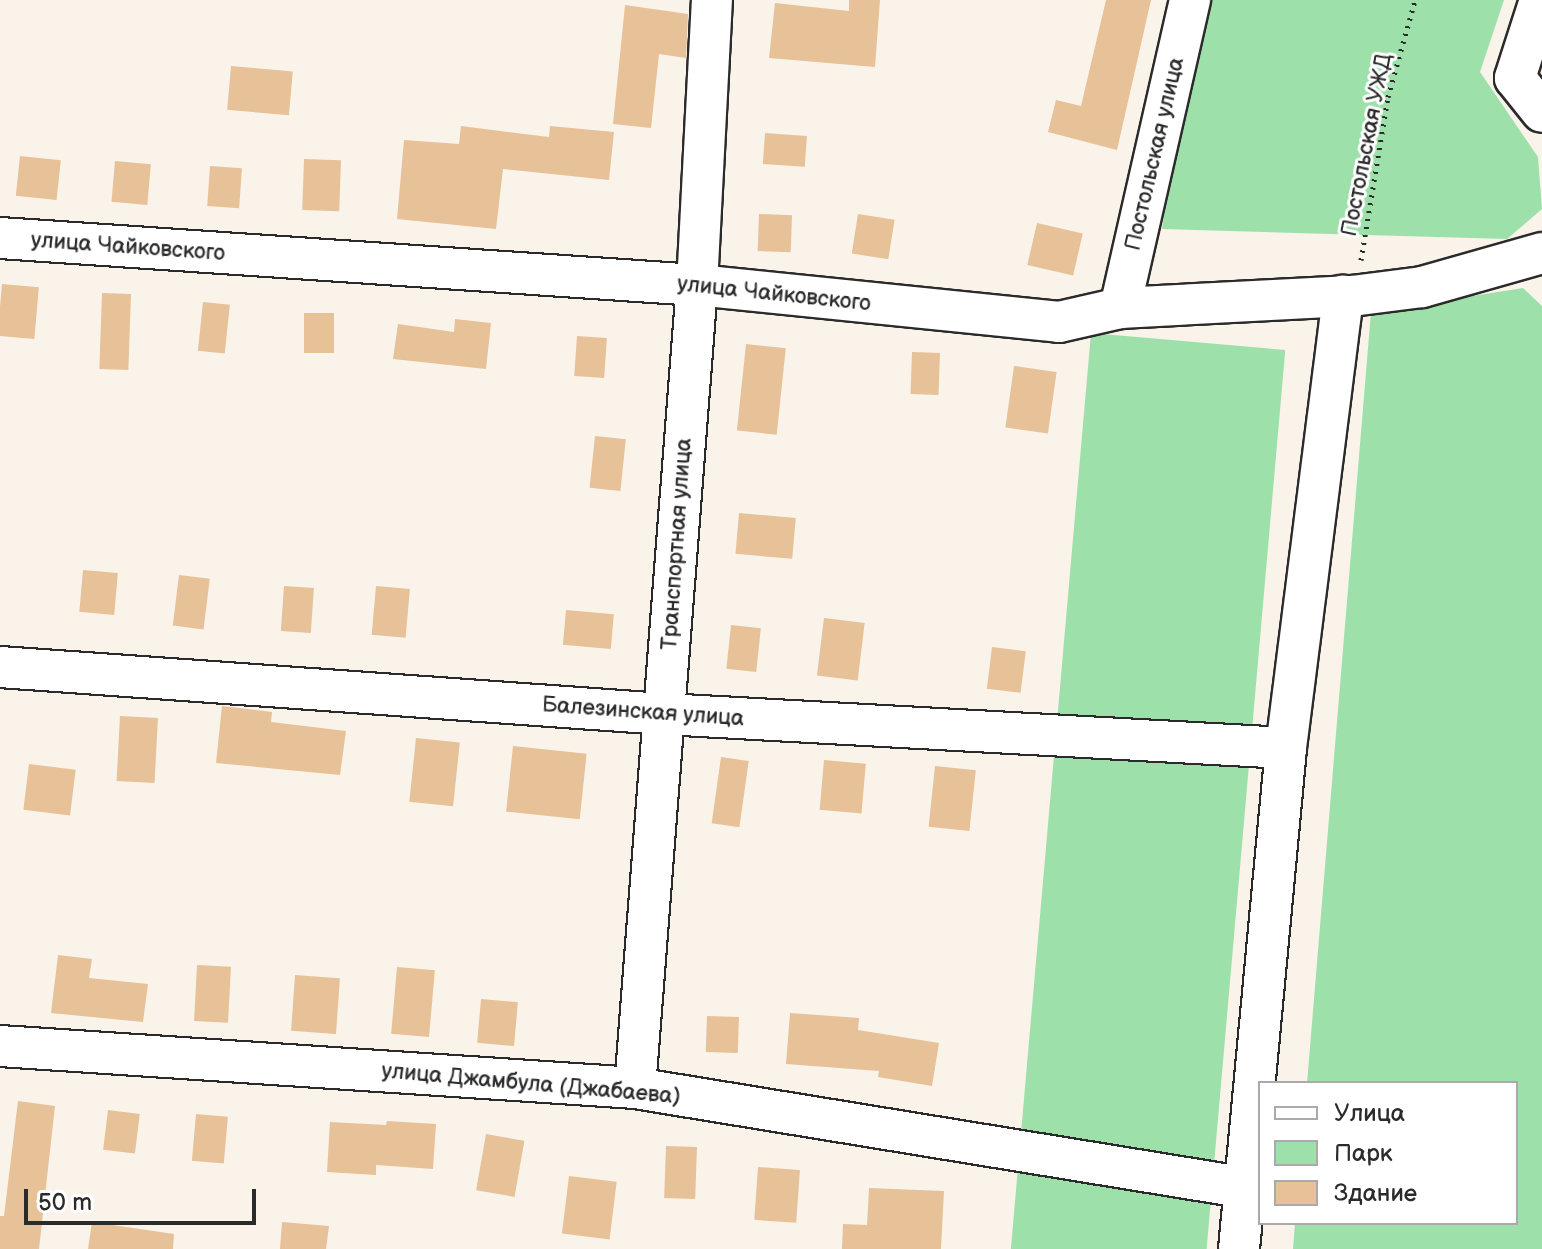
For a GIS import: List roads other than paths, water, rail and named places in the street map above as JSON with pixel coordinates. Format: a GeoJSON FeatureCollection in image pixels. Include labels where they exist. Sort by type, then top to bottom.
{"type":"FeatureCollection","features":[{"type":"Feature","properties":{"kind":"street","name":"Транспортная улица"},"geometry":{"type":"LineString","coordinates":[[635,1088],[697,285],[712,0]]}},
{"type":"Feature","properties":{"kind":"street","name":"Постольская улица"},"geometry":{"type":"LineString","coordinates":[[1120,308],[1190,0]]}},
{"type":"Feature","properties":{"kind":"street"},"geometry":{"type":"LineString","coordinates":[[1540,0],[1515,78],[1542,112]]}},
{"type":"Feature","properties":{"kind":"street","name":"улица Чайковского"},"geometry":{"type":"LineString","coordinates":[[0,238],[697,285],[1059,322],[1120,308],[1348,296],[1422,287],[1542,253]]}},
{"type":"Feature","properties":{"kind":"street"},"geometry":{"type":"LineString","coordinates":[[1239,1249],[1286,748],[1348,296]]}},
{"type":"Feature","properties":{"kind":"street","name":"Балезинская улица"},"geometry":{"type":"LineString","coordinates":[[0,667],[664,714],[1286,748]]}},
{"type":"Feature","properties":{"kind":"street","name":"улица Джамбула (Джабаева)"},"geometry":{"type":"LineString","coordinates":[[0,1046],[635,1088],[1247,1188]]}}]}
